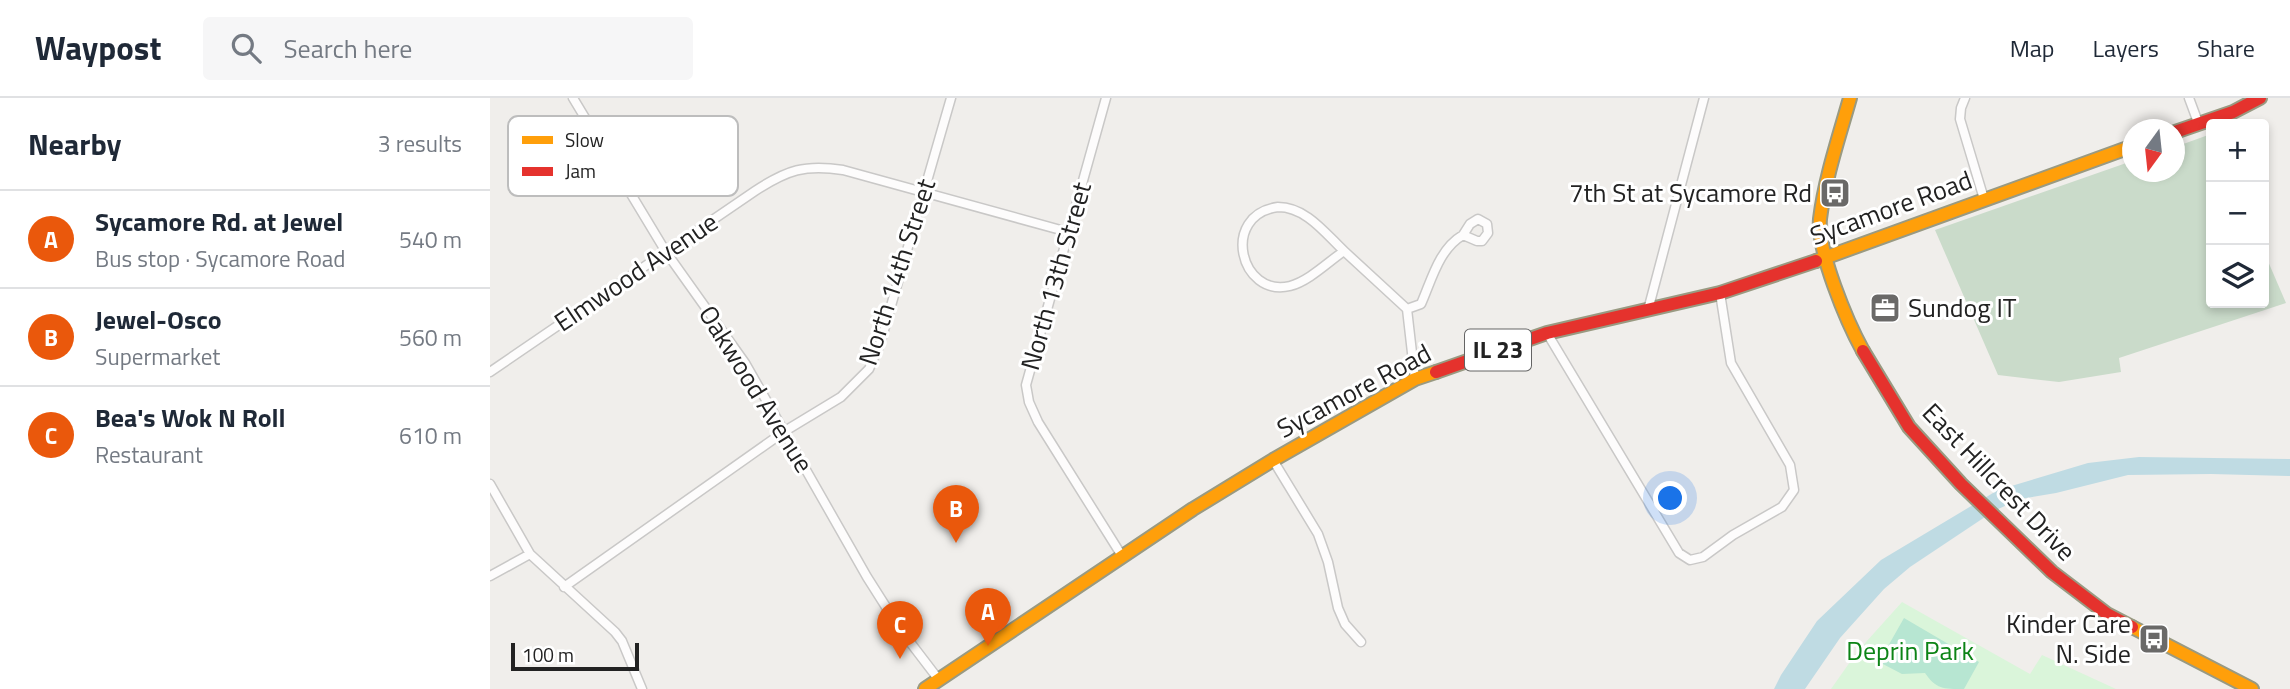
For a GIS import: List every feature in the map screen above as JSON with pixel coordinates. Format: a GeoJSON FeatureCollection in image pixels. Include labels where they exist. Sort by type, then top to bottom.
{"type":"FeatureCollection","features":[{"type":"Feature","properties":{"kind":"main road","name":"East Hillcrest Drive"},"geometry":{"type":"LineString","coordinates":[[1850,98],[1828,177],[1820,221],[1824,258],[1860,345],[1909,427],[1961,484],[2052,572],[2107,614],[2252,689]]}},
{"type":"Feature","properties":{"kind":"main road"},"geometry":{"type":"LineString","coordinates":[[2185,129],[2260,98]]}},
{"type":"Feature","properties":{"kind":"main road","name":"Sycamore Road"},"geometry":{"type":"LineString","coordinates":[[925,689],[1122,556],[1273,460],[1415,379],[1547,333],[1720,293],[2122,150]]}},
{"type":"Feature","properties":{"kind":"street","name":"Oakwood Avenue"},"geometry":{"type":"LineString","coordinates":[[573,98],[584,116]]}},
{"type":"Feature","properties":{"kind":"street","name":"North 14th Street"},"geometry":{"type":"LineString","coordinates":[[564,587],[785,431],[841,397],[869,369],[880,344],[951,98]]}},
{"type":"Feature","properties":{"kind":"street","name":"North 13th Street"},"geometry":{"type":"LineString","coordinates":[[1106,98],[1028,373],[1027,394],[1038,422],[1122,556]]}},
{"type":"Feature","properties":{"kind":"street"},"geometry":{"type":"LineString","coordinates":[[1648,310],[1704,98]]}},
{"type":"Feature","properties":{"kind":"street"},"geometry":{"type":"LineString","coordinates":[[1965,98],[1959,120],[1984,199]]}},
{"type":"Feature","properties":{"kind":"street"},"geometry":{"type":"LineString","coordinates":[[2189,98],[2199,125]]}},
{"type":"Feature","properties":{"kind":"street","name":"Elmwood Avenue"},"geometry":{"type":"LineString","coordinates":[[490,372],[778,176],[796,170],[814,167],[843,170],[1068,232]]}},
{"type":"Feature","properties":{"kind":"street","name":"Oakwood Avenue"},"geometry":{"type":"LineString","coordinates":[[632,196],[666,252],[745,363],[867,578],[900,629],[939,680]]}},
{"type":"Feature","properties":{"kind":"street"},"geometry":{"type":"LineString","coordinates":[[1344,251],[1300,282],[1281,287],[1262,281],[1250,270],[1244,259],[1242,244],[1244,232],[1255,217],[1271,208],[1285,207],[1307,217],[1344,251],[1407,309],[1415,379]]}},
{"type":"Feature","properties":{"kind":"street"},"geometry":{"type":"LineString","coordinates":[[1407,309],[1421,304],[1445,251],[1463,235]]}},
{"type":"Feature","properties":{"kind":"street"},"geometry":{"type":"LineString","coordinates":[[1547,333],[1679,553],[1685,559],[1694,561],[1782,507],[1794,490],[1790,465],[1731,363],[1720,293]]}},
{"type":"Feature","properties":{"kind":"street"},"geometry":{"type":"LineString","coordinates":[[1273,460],[1318,534],[1328,562],[1338,608],[1345,624],[1361,642]]}},
{"type":"Feature","properties":{"kind":"street"},"geometry":{"type":"LineString","coordinates":[[490,484],[530,554],[596,613],[622,641],[642,689]]}},
{"type":"Feature","properties":{"kind":"street"},"geometry":{"type":"LineString","coordinates":[[490,576],[530,554]]}},
{"type":"Feature","properties":{"kind":"green space"},"geometry":{"type":"Polygon","coordinates":[[[2206,136],[2206,308],[2269,308],[2269,264],[2286,303],[2119,358],[2121,372],[2059,382],[1998,375],[1935,230],[2122,165],[2122,182],[2185,182],[2185,143],[2206,136]]]}},
{"type":"Feature","properties":{"kind":"green space","name":"Deprin Park"},"geometry":{"type":"Polygon","coordinates":[[[1902,602],[2030,674],[2042,655],[2116,689],[1831,689],[1857,652],[1902,602]]]}},
{"type":"Feature","properties":{"kind":"green space"},"geometry":{"type":"Polygon","coordinates":[[[1904,618],[1979,662],[1964,689],[1941,687],[1925,673],[1902,674],[1879,662],[1904,618]]]}},
{"type":"Feature","properties":{"kind":"water"},"geometry":{"type":"Polygon","coordinates":[[[2139,457],[2290,459],[2290,476],[2128,475],[2020,499],[1994,511],[1910,567],[1884,589],[1840,638],[1805,689],[1774,689],[1817,621],[1881,560],[1998,490],[2088,463],[2139,457]]]}},
{"type":"Feature","properties":{"kind":"traffic: slow"},"geometry":{"type":"LineString","coordinates":[[1850,98],[1825,188],[1820,233],[1834,286],[1863,351]]}},
{"type":"Feature","properties":{"kind":"traffic: slow"},"geometry":{"type":"LineString","coordinates":[[1816,261],[2122,150]]}},
{"type":"Feature","properties":{"kind":"traffic: slow"},"geometry":{"type":"LineString","coordinates":[[925,689],[1193,509],[1415,379],[1436,372]]}},
{"type":"Feature","properties":{"kind":"traffic: slow"},"geometry":{"type":"LineString","coordinates":[[2132,627],[2252,689]]}},
{"type":"Feature","properties":{"kind":"traffic: jam"},"geometry":{"type":"LineString","coordinates":[[2185,129],[2233,112],[2260,98]]}},
{"type":"Feature","properties":{"kind":"traffic: jam"},"geometry":{"type":"LineString","coordinates":[[1436,372],[1547,333],[1720,293],[1816,261]]}},
{"type":"Feature","properties":{"kind":"traffic: jam"},"geometry":{"type":"LineString","coordinates":[[1863,351],[1909,427],[1961,484],[2052,572],[2107,614],[2132,627]]}},
{"type":"Feature","properties":{"kind":"place","name":"7th St at Sycamore Rd"},"geometry":{"type":"Point","coordinates":[1835,193]}},
{"type":"Feature","properties":{"kind":"place","name":"Sundog IT"},"geometry":{"type":"Point","coordinates":[1885,308]}},
{"type":"Feature","properties":{"kind":"place","name":"Jewel-Osco"},"geometry":{"type":"Point","coordinates":[956,543]}},
{"type":"Feature","properties":{"kind":"place","name":"Kinder Care N. Side"},"geometry":{"type":"Point","coordinates":[2154,639]}},
{"type":"Feature","properties":{"kind":"place","name":"Sycamore Rd. at Jewel"},"geometry":{"type":"Point","coordinates":[988,646]}},
{"type":"Feature","properties":{"kind":"place","name":"Bea's Wok N Roll"},"geometry":{"type":"Point","coordinates":[900,659]}}]}
